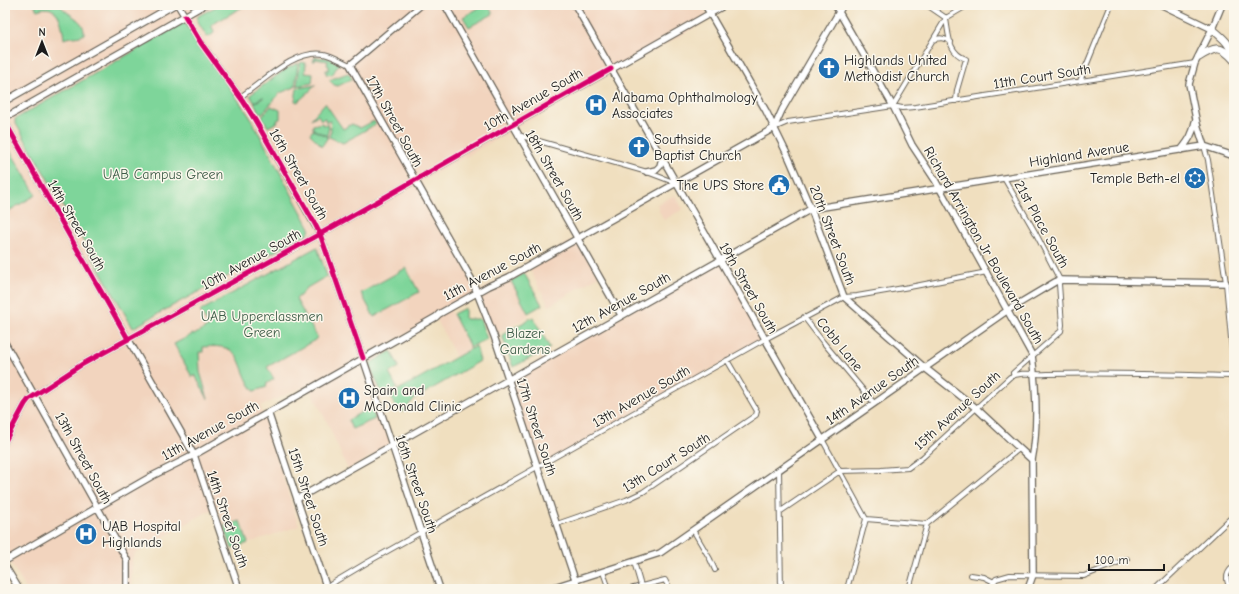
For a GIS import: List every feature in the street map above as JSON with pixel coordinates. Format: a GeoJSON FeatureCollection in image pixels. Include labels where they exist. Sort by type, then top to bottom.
{"type":"FeatureCollection","features":[{"type":"Feature","properties":{"kind":"highway"},"geometry":{"type":"LineString","coordinates":[[1212,29],[1224,38],[1232,50],[1234,60]]}},
{"type":"Feature","properties":{"kind":"highway"},"geometry":{"type":"LineString","coordinates":[[1197,60],[1212,49],[1217,48],[1226,51],[1234,60]]}},
{"type":"Feature","properties":{"kind":"street"},"geometry":{"type":"LineString","coordinates":[[5,101],[174,5]]}},
{"type":"Feature","properties":{"kind":"street","name":"16th Street South"},"geometry":{"type":"LineString","coordinates":[[178,5],[215,64],[240,97],[257,124],[320,234],[440,589]]}},
{"type":"Feature","properties":{"kind":"street"},"geometry":{"type":"LineString","coordinates":[[5,116],[12,114],[204,5]]}},
{"type":"Feature","properties":{"kind":"street"},"geometry":{"type":"LineString","coordinates":[[240,97],[268,75],[303,56],[324,54],[350,65],[421,5]]}},
{"type":"Feature","properties":{"kind":"street","name":"18th Street South"},"geometry":{"type":"LineString","coordinates":[[445,5],[621,315]]}},
{"type":"Feature","properties":{"kind":"street","name":"19th Street South"},"geometry":{"type":"LineString","coordinates":[[575,5],[866,519]]}},
{"type":"Feature","properties":{"kind":"street","name":"20th Street South"},"geometry":{"type":"LineString","coordinates":[[705,5],[766,111],[789,158],[844,297],[925,368],[976,408],[1032,460]]}},
{"type":"Feature","properties":{"kind":"street","name":"10th Avenue South"},"geometry":{"type":"LineString","coordinates":[[5,441],[25,404],[35,395],[71,371],[224,288],[725,5]]}},
{"type":"Feature","properties":{"kind":"street","name":"Richard Arrington Jr Boulevard South"},"geometry":{"type":"LineString","coordinates":[[835,5],[892,106],[912,145],[940,188],[1032,356],[1035,375],[1034,449],[1032,460],[1033,575],[1028,589]]}},
{"type":"Feature","properties":{"kind":"street"},"geometry":{"type":"LineString","coordinates":[[774,128],[782,110],[842,5]]}},
{"type":"Feature","properties":{"kind":"street"},"geometry":{"type":"LineString","coordinates":[[927,5],[946,18],[953,51],[959,57],[966,60],[957,90],[956,101]]}},
{"type":"Feature","properties":{"kind":"street"},"geometry":{"type":"LineString","coordinates":[[892,106],[946,18],[968,5]]}},
{"type":"Feature","properties":{"kind":"street"},"geometry":{"type":"LineString","coordinates":[[1080,81],[1111,5]]}},
{"type":"Feature","properties":{"kind":"street"},"geometry":{"type":"LineString","coordinates":[[1162,5],[1212,29]]}},
{"type":"Feature","properties":{"kind":"street"},"geometry":{"type":"LineString","coordinates":[[1222,5],[1197,60],[1189,84],[1196,117],[1208,160],[1226,283],[1234,371]]}},
{"type":"Feature","properties":{"kind":"street"},"geometry":{"type":"LineString","coordinates":[[932,40],[943,38],[951,43]]}},
{"type":"Feature","properties":{"kind":"street","name":"11th Court South"},"geometry":{"type":"LineString","coordinates":[[892,106],[902,108],[956,101],[1080,81],[1135,74],[1197,60]]}},
{"type":"Feature","properties":{"kind":"street","name":"17th Street South"},"geometry":{"type":"LineString","coordinates":[[350,65],[472,280],[508,379],[578,589]]}},
{"type":"Feature","properties":{"kind":"street","name":"11th Avenue South"},"geometry":{"type":"LineString","coordinates":[[5,561],[152,476],[194,455],[436,318],[439,314],[477,292],[509,277],[774,128],[788,122],[892,106]]}},
{"type":"Feature","properties":{"kind":"street"},"geometry":{"type":"LineString","coordinates":[[1181,150],[1190,140],[1196,117]]}},
{"type":"Feature","properties":{"kind":"street","name":"14th Street South"},"geometry":{"type":"LineString","coordinates":[[5,122],[194,455],[239,589]]}},
{"type":"Feature","properties":{"kind":"street"},"geometry":{"type":"LineString","coordinates":[[518,135],[646,172],[676,183]]}},
{"type":"Feature","properties":{"kind":"street"},"geometry":{"type":"LineString","coordinates":[[1204,146],[1234,156]]}},
{"type":"Feature","properties":{"kind":"street","name":"Highland Avenue"},"geometry":{"type":"LineString","coordinates":[[810,209],[1204,146]]}},
{"type":"Feature","properties":{"kind":"street"},"geometry":{"type":"LineString","coordinates":[[646,172],[656,170],[660,166],[662,158]]}},
{"type":"Feature","properties":{"kind":"street","name":"21st Place South"},"geometry":{"type":"LineString","coordinates":[[1004,178],[1060,280],[1062,325],[1061,331],[1010,377]]}},
{"type":"Feature","properties":{"kind":"street","name":"12th Avenue South"},"geometry":{"type":"LineString","coordinates":[[297,499],[810,209]]}},
{"type":"Feature","properties":{"kind":"street","name":"13th Avenue South"},"geometry":{"type":"LineString","coordinates":[[326,589],[336,581],[727,360],[804,317],[844,297],[857,296],[987,272]]}},
{"type":"Feature","properties":{"kind":"street","name":"14th Avenue South"},"geometry":{"type":"LineString","coordinates":[[548,589],[660,553],[1008,310],[1054,282],[1060,280],[1226,283]]}},
{"type":"Feature","properties":{"kind":"street","name":"Cobb Lane"},"geometry":{"type":"LineString","coordinates":[[804,317],[874,403]]}},
{"type":"Feature","properties":{"kind":"street","name":"13th Street South"},"geometry":{"type":"LineString","coordinates":[[5,343],[127,560],[127,589]]}},
{"type":"Feature","properties":{"kind":"street","name":"13th Court South"},"geometry":{"type":"LineString","coordinates":[[557,524],[626,500],[643,492],[757,414],[757,410],[727,360]]}},
{"type":"Feature","properties":{"kind":"street","name":"15th Avenue South"},"geometry":{"type":"LineString","coordinates":[[840,472],[908,468],[923,457],[1010,377],[1017,374],[1026,373],[1035,375],[1080,373],[1234,376]]}},
{"type":"Feature","properties":{"kind":"street","name":"15th Street South"},"geometry":{"type":"LineString","coordinates":[[268,412],[326,589]]}},
{"type":"Feature","properties":{"kind":"street"},"geometry":{"type":"LineString","coordinates":[[908,589],[927,524],[1020,449]]}},
{"type":"Feature","properties":{"kind":"street"},"geometry":{"type":"LineString","coordinates":[[779,470],[781,511],[781,589]]}},
{"type":"Feature","properties":{"kind":"street"},"geometry":{"type":"LineString","coordinates":[[781,511],[840,472]]}},
{"type":"Feature","properties":{"kind":"street"},"geometry":{"type":"LineString","coordinates":[[1156,589],[1234,515]]}},
{"type":"Feature","properties":{"kind":"street"},"geometry":{"type":"LineString","coordinates":[[847,589],[866,519],[927,524]]}},
{"type":"Feature","properties":{"kind":"street"},"geometry":{"type":"LineString","coordinates":[[693,530],[715,570]]}},
{"type":"Feature","properties":{"kind":"street"},"geometry":{"type":"LineString","coordinates":[[989,589],[996,580],[1010,575],[1084,576],[1127,559]]}},
{"type":"Feature","properties":{"kind":"street"},"geometry":{"type":"LineString","coordinates":[[634,562],[641,586]]}},
{"type":"Feature","properties":{"kind":"street"},"geometry":{"type":"LineString","coordinates":[[5,566],[19,589]]}},
{"type":"Feature","properties":{"kind":"street"},"geometry":{"type":"LineString","coordinates":[[1231,589],[1226,578],[1228,572],[1232,568]]}},
{"type":"Feature","properties":{"kind":"street"},"geometry":{"type":"LineString","coordinates":[[603,572],[609,589]]}},
{"type":"Feature","properties":{"kind":"street"},"geometry":{"type":"LineString","coordinates":[[971,575],[984,577],[994,582]]}},
{"type":"Feature","properties":{"kind":"street"},"geometry":{"type":"LineString","coordinates":[[630,589],[665,580],[668,589]]}},
{"type":"Feature","properties":{"kind":"shaded area"},"geometry":{"type":"Polygon","coordinates":[[[5,5],[702,5],[709,17],[708,20],[421,182],[477,292],[577,238],[599,276],[549,306],[528,266],[509,277],[529,316],[494,336],[478,295],[450,310],[470,349],[456,357],[436,318],[377,351],[398,390],[378,401],[391,445],[348,470],[328,424],[308,385],[260,406],[299,526],[248,543],[240,521],[224,526],[217,508],[207,512],[134,554],[132,560],[131,589],[26,589],[5,553],[5,5]]]}},
{"type":"Feature","properties":{"kind":"shaded area"},"geometry":{"type":"Polygon","coordinates":[[[675,195],[683,209],[664,220],[657,204],[675,195]]]}},
{"type":"Feature","properties":{"kind":"shaded area"},"geometry":{"type":"Polygon","coordinates":[[[720,260],[765,339],[538,468],[508,379],[720,260]]]}},
{"type":"Feature","properties":{"kind":"green space"},"geometry":{"type":"Polygon","coordinates":[[[34,5],[60,5],[82,24],[84,34],[64,39],[62,27],[55,11],[44,8],[37,10],[34,5]]]}},
{"type":"Feature","properties":{"kind":"green space"},"geometry":{"type":"Polygon","coordinates":[[[219,5],[246,5],[211,25],[214,31],[213,34],[207,37],[197,21],[198,16],[219,5]]]}},
{"type":"Feature","properties":{"kind":"green space"},"geometry":{"type":"Polygon","coordinates":[[[484,5],[488,5],[493,14],[469,27],[463,17],[484,5]]]}},
{"type":"Feature","properties":{"kind":"green space","name":"UAB Campus Green"},"geometry":{"type":"Polygon","coordinates":[[[185,22],[250,117],[310,228],[306,235],[133,328],[15,122],[15,119],[185,22]]]}},
{"type":"Feature","properties":{"kind":"green space"},"geometry":{"type":"Polygon","coordinates":[[[315,57],[328,58],[339,64],[332,75],[326,74],[326,70],[329,70],[329,66],[327,65],[328,61],[315,59],[315,61],[313,61],[315,57]]]}},
{"type":"Feature","properties":{"kind":"green space"},"geometry":{"type":"Polygon","coordinates":[[[303,62],[306,64],[305,73],[313,74],[312,83],[297,86],[300,63],[303,62]]]}},
{"type":"Feature","properties":{"kind":"green space"},"geometry":{"type":"Polygon","coordinates":[[[298,63],[295,87],[280,93],[261,115],[254,103],[263,97],[254,102],[250,95],[286,69],[298,63]]]}},
{"type":"Feature","properties":{"kind":"green space"},"geometry":{"type":"Polygon","coordinates":[[[348,73],[352,79],[338,86],[334,85],[329,80],[348,73]]]}},
{"type":"Feature","properties":{"kind":"green space"},"geometry":{"type":"Polygon","coordinates":[[[316,85],[298,102],[295,101],[297,88],[316,85]]]}},
{"type":"Feature","properties":{"kind":"green space"},"geometry":{"type":"Polygon","coordinates":[[[325,103],[343,129],[352,124],[360,128],[374,121],[376,124],[343,143],[329,137],[331,130],[330,121],[326,122],[325,118],[321,120],[318,115],[311,119],[325,103]]]}},
{"type":"Feature","properties":{"kind":"green space"},"geometry":{"type":"Polygon","coordinates":[[[271,106],[280,110],[280,119],[277,120],[278,122],[268,127],[262,117],[271,106]]]}},
{"type":"Feature","properties":{"kind":"green space"},"geometry":{"type":"Polygon","coordinates":[[[322,123],[323,125],[327,124],[329,127],[327,136],[313,129],[313,125],[322,123]]]}},
{"type":"Feature","properties":{"kind":"green space"},"geometry":{"type":"Polygon","coordinates":[[[313,130],[328,137],[322,146],[310,134],[313,130]]]}},
{"type":"Feature","properties":{"kind":"green space"},"geometry":{"type":"Polygon","coordinates":[[[5,145],[11,152],[36,195],[5,213],[5,145]]]}},
{"type":"Feature","properties":{"kind":"green space","name":"UAB Upperclassmen Green"},"geometry":{"type":"Polygon","coordinates":[[[317,247],[327,276],[305,289],[296,299],[317,337],[315,340],[267,367],[274,379],[266,384],[267,387],[254,391],[248,382],[238,358],[233,352],[227,348],[217,346],[203,347],[203,352],[199,352],[200,372],[208,399],[195,375],[192,377],[174,344],[209,326],[200,311],[317,247]]]}},
{"type":"Feature","properties":{"kind":"green space"},"geometry":{"type":"Polygon","coordinates":[[[406,268],[419,292],[374,317],[361,293],[406,268]]]}},
{"type":"Feature","properties":{"kind":"green space"},"geometry":{"type":"Polygon","coordinates":[[[524,273],[542,305],[528,313],[511,281],[524,273]]]}},
{"type":"Feature","properties":{"kind":"green space"},"geometry":{"type":"Polygon","coordinates":[[[465,308],[465,319],[480,319],[487,339],[470,347],[453,314],[465,308]]]}},
{"type":"Feature","properties":{"kind":"green space","name":"Blazer Gardens"},"geometry":{"type":"Polygon","coordinates":[[[533,317],[550,348],[513,367],[502,335],[533,317]]]}},
{"type":"Feature","properties":{"kind":"green space"},"geometry":{"type":"Polygon","coordinates":[[[476,346],[480,361],[414,399],[403,412],[396,407],[391,394],[476,346]]]}},
{"type":"Feature","properties":{"kind":"green space"},"geometry":{"type":"Polygon","coordinates":[[[391,351],[399,367],[389,373],[397,388],[383,396],[369,364],[391,351]]]}},
{"type":"Feature","properties":{"kind":"green space"},"geometry":{"type":"Polygon","coordinates":[[[372,406],[375,419],[352,429],[348,420],[372,406]]]}},
{"type":"Feature","properties":{"kind":"green space"},"geometry":{"type":"Polygon","coordinates":[[[240,521],[248,543],[232,549],[224,526],[240,521]]]}},
{"type":"Feature","properties":{"kind":"cycle path"},"geometry":{"type":"LineString","coordinates":[[185,16],[201,43],[255,120],[315,224],[320,234],[363,358]]}},
{"type":"Feature","properties":{"kind":"cycle path"},"geometry":{"type":"LineString","coordinates":[[5,441],[29,399],[81,365],[320,234],[611,69]]}},
{"type":"Feature","properties":{"kind":"cycle path"},"geometry":{"type":"LineString","coordinates":[[5,122],[128,339]]}},
{"type":"Feature","properties":{"kind":"place","name":"Highlands United Methodist Church"},"geometry":{"type":"Point","coordinates":[829,68]}},
{"type":"Feature","properties":{"kind":"place","name":"Alabama Ophthalmology Associates"},"geometry":{"type":"Point","coordinates":[596,105]}},
{"type":"Feature","properties":{"kind":"place","name":"Southside Baptist Church"},"geometry":{"type":"Point","coordinates":[639,147]}},
{"type":"Feature","properties":{"kind":"place","name":"Temple Beth-el"},"geometry":{"type":"Point","coordinates":[1195,178]}},
{"type":"Feature","properties":{"kind":"place","name":"The UPS Store"},"geometry":{"type":"Point","coordinates":[779,185]}},
{"type":"Feature","properties":{"kind":"place","name":"Spain and McDonald Clinic"},"geometry":{"type":"Point","coordinates":[349,398]}},
{"type":"Feature","properties":{"kind":"place","name":"UAB Hospital Highlands"},"geometry":{"type":"Point","coordinates":[86,534]}}]}
